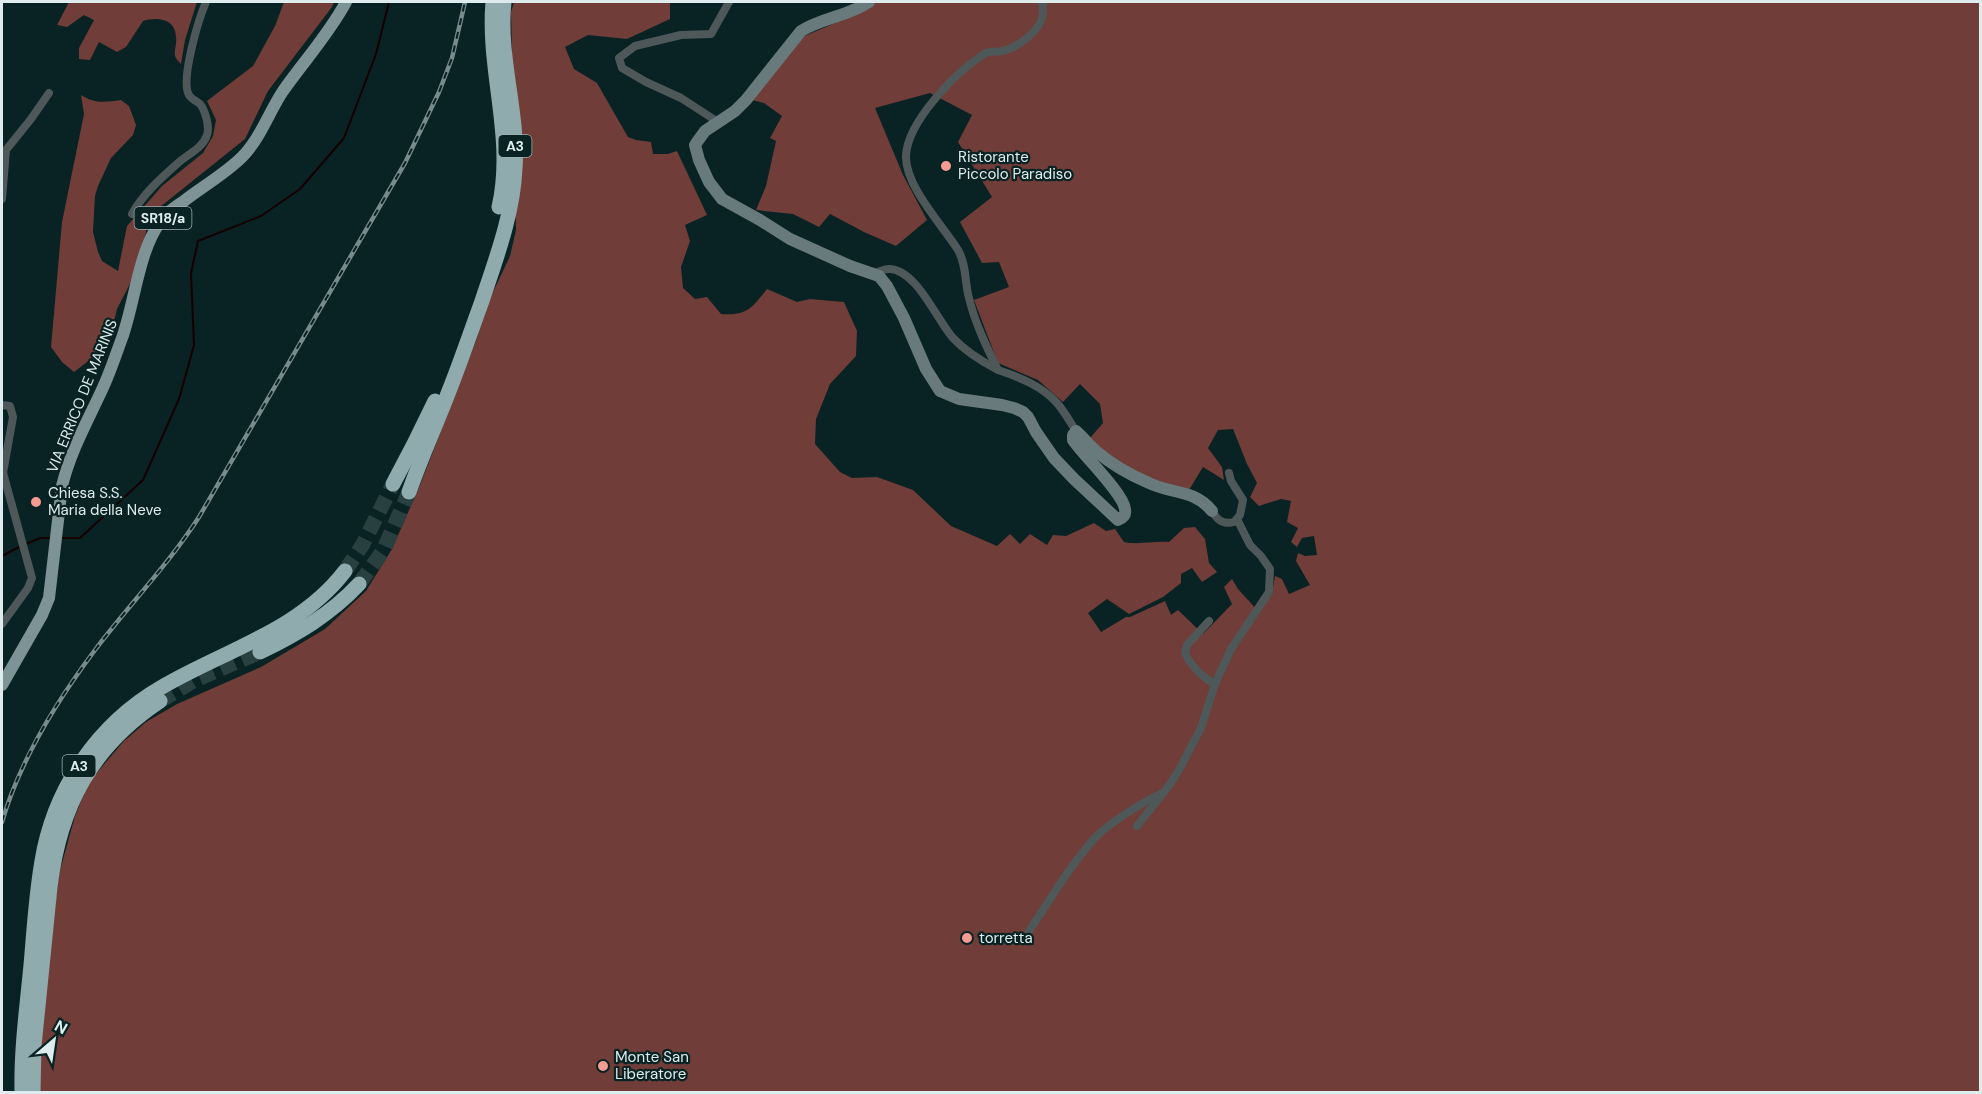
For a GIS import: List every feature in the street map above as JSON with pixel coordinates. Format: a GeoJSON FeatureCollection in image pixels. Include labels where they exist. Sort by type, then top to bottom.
{"type":"FeatureCollection","features":[{"type":"Feature","properties":{"kind":"highway","name":"A3"},"geometry":{"type":"LineString","coordinates":[[482,286],[499,205],[505,159],[504,134],[492,46],[492,2]]}},
{"type":"Feature","properties":{"kind":"highway","name":"A3"},"geometry":{"type":"LineString","coordinates":[[409,492],[432,419],[509,208],[515,170],[514,130],[503,46],[504,2]]}},
{"type":"Feature","properties":{"kind":"highway","name":"A3"},"geometry":{"type":"LineString","coordinates":[[393,484],[432,419]]}},
{"type":"Feature","properties":{"kind":"highway","name":"A3"},"geometry":{"type":"LineString","coordinates":[[22,1092],[24,1037],[42,859],[53,817],[76,770],[98,739],[134,705],[169,683],[289,622],[326,594],[345,571]]}},
{"type":"Feature","properties":{"kind":"highway"},"geometry":{"type":"LineString","coordinates":[[260,652],[316,622],[359,584]]}},
{"type":"Feature","properties":{"kind":"highway","name":"A3"},"geometry":{"type":"LineString","coordinates":[[33,1092],[34,1046],[50,887],[53,863],[64,820],[83,780],[99,756],[127,726],[160,701]]}},
{"type":"Feature","properties":{"kind":"main road","name":"VIA ERRICO DE MARINIS"},"geometry":{"type":"LineString","coordinates":[[2,685],[42,615],[49,598],[62,486],[69,459],[115,357],[130,315],[144,257],[160,222],[169,211],[229,169],[244,154],[283,90],[314,51],[346,2]]}},
{"type":"Feature","properties":{"kind":"street"},"geometry":{"type":"LineString","coordinates":[[132,214],[140,199],[180,161],[196,150],[208,134],[203,108],[189,96],[187,82],[196,25],[206,2]]}},
{"type":"Feature","properties":{"kind":"street"},"geometry":{"type":"LineString","coordinates":[[718,122],[681,98],[622,68],[619,58],[635,46],[681,35],[711,34],[729,2]]}},
{"type":"Feature","properties":{"kind":"street"},"geometry":{"type":"LineString","coordinates":[[869,2],[847,13],[814,24],[801,32],[746,100],[735,111],[705,131],[696,145],[699,160],[709,182],[723,199],[790,239],[850,266],[875,273],[887,286],[926,369],[940,391],[959,399],[1002,405],[1023,412],[1054,458],[1118,520],[1123,518],[1126,512],[1124,505],[1107,480],[1073,440],[1076,431]]}},
{"type":"Feature","properties":{"kind":"street"},"geometry":{"type":"LineString","coordinates":[[998,370],[986,346],[968,295],[963,262],[912,180],[906,159],[907,142],[933,100],[966,68],[986,52],[1005,51],[1026,39],[1042,20],[1043,4],[1041,2]]}},
{"type":"Feature","properties":{"kind":"street"},"geometry":{"type":"LineString","coordinates":[[2,199],[6,150],[49,93]]}},
{"type":"Feature","properties":{"kind":"street"},"geometry":{"type":"LineString","coordinates":[[875,273],[886,269],[896,270],[908,276],[952,337],[966,351],[998,370],[1028,381],[1044,392],[1057,403],[1076,431],[1109,462],[1155,486],[1187,493],[1209,507],[1220,522],[1229,524],[1237,519],[1243,500],[1231,481],[1229,472]]}},
{"type":"Feature","properties":{"kind":"street"},"geometry":{"type":"LineString","coordinates":[[2,405],[10,406],[12,417],[2,471],[32,578],[28,588],[2,624]]}},
{"type":"Feature","properties":{"kind":"street"},"geometry":{"type":"LineString","coordinates":[[1137,826],[1179,770],[1201,728],[1215,684],[1231,649],[1269,592],[1270,569],[1250,545],[1237,519]]}},
{"type":"Feature","properties":{"kind":"street"},"geometry":{"type":"LineString","coordinates":[[1209,621],[1187,645],[1185,653],[1188,660],[1215,684]]}},
{"type":"Feature","properties":{"kind":"street"},"geometry":{"type":"LineString","coordinates":[[1029,931],[1073,865],[1096,837],[1132,810],[1163,792]]}},
{"type":"Feature","properties":{"kind":"shaded area"},"geometry":{"type":"Polygon","coordinates":[[[69,2],[197,2],[185,40],[181,64],[175,56],[175,31],[169,23],[159,19],[143,21],[126,47],[117,52],[99,42],[90,60],[79,59],[79,48],[94,20],[84,15],[67,27],[57,25],[69,2]]]}},
{"type":"Feature","properties":{"kind":"shaded area"},"geometry":{"type":"Polygon","coordinates":[[[284,2],[334,2],[268,91],[245,139],[160,207],[148,222],[139,266],[117,309],[108,346],[74,372],[62,362],[51,347],[62,222],[84,114],[81,95],[96,101],[121,100],[129,106],[136,125],[133,135],[111,158],[95,196],[93,232],[98,252],[102,261],[118,271],[127,226],[162,186],[203,153],[213,136],[216,120],[207,101],[253,66],[275,26],[284,2]]]}},
{"type":"Feature","properties":{"kind":"shaded area"},"geometry":{"type":"Polygon","coordinates":[[[514,2],[670,2],[670,19],[627,39],[588,35],[565,47],[574,69],[597,83],[628,137],[651,142],[653,154],[668,154],[677,151],[707,215],[685,225],[690,241],[681,267],[683,288],[695,299],[707,297],[721,314],[743,312],[767,289],[797,302],[810,299],[844,302],[857,331],[856,356],[830,384],[816,419],[815,444],[840,472],[852,478],[877,477],[913,490],[951,526],[997,546],[1010,534],[1020,544],[1030,534],[1047,545],[1053,535],[1066,536],[1094,523],[1106,531],[1115,529],[1124,542],[1135,543],[1169,542],[1184,528],[1195,527],[1205,539],[1209,563],[1217,572],[1202,582],[1192,568],[1181,574],[1181,583],[1163,597],[1129,614],[1107,599],[1088,613],[1101,632],[1126,617],[1165,601],[1171,615],[1178,610],[1203,634],[1232,604],[1224,587],[1232,579],[1259,612],[1272,594],[1275,576],[1282,579],[1289,594],[1310,585],[1296,561],[1298,553],[1305,556],[1317,555],[1314,536],[1302,538],[1297,547],[1291,542],[1298,528],[1287,522],[1291,501],[1281,499],[1259,506],[1250,497],[1257,483],[1233,429],[1218,430],[1208,448],[1222,467],[1224,480],[1203,467],[1189,490],[1161,483],[1121,464],[1090,438],[1103,423],[1100,404],[1080,384],[1063,402],[1038,380],[998,363],[974,300],[1009,287],[999,262],[982,263],[960,222],[992,197],[958,142],[972,115],[930,93],[875,108],[903,175],[927,220],[896,246],[830,214],[819,227],[793,214],[756,210],[766,186],[776,141],[770,138],[782,116],[764,103],[752,100],[802,37],[871,8],[876,2],[1980,2],[1980,1092],[39,1092],[37,1071],[59,874],[75,816],[89,782],[123,742],[146,722],[177,704],[261,667],[325,629],[366,591],[392,549],[420,485],[477,338],[485,309],[510,256],[516,230],[511,12],[514,2]]]}},
{"type":"Feature","properties":{"kind":"waterway"},"geometry":{"type":"LineString","coordinates":[[61,538],[80,538],[143,480],[179,399],[194,345],[191,273],[198,241],[261,216],[300,189],[344,138],[376,54],[389,2]]}},
{"type":"Feature","properties":{"kind":"waterway"},"geometry":{"type":"LineString","coordinates":[[26,544],[40,538],[52,538]]}},
{"type":"Feature","properties":{"kind":"waterway"},"geometry":{"type":"LineString","coordinates":[[2,556],[21,546]]}},
{"type":"Feature","properties":{"kind":"tunnel"},"geometry":{"type":"LineString","coordinates":[[345,571],[363,544],[393,484]]}},
{"type":"Feature","properties":{"kind":"tunnel"},"geometry":{"type":"LineString","coordinates":[[359,584],[383,551],[409,492]]}},
{"type":"Feature","properties":{"kind":"tunnel"},"geometry":{"type":"LineString","coordinates":[[160,701],[193,681],[260,652]]}},
{"type":"Feature","properties":{"kind":"railway"},"geometry":{"type":"LineString","coordinates":[[2,822],[29,754],[53,711],[95,650],[174,552],[199,517],[405,163],[439,92],[452,58],[465,2]]}},
{"type":"Feature","properties":{"kind":"place","name":"Ristorante Piccolo Paradiso"},"geometry":{"type":"Point","coordinates":[946,166]}},
{"type":"Feature","properties":{"kind":"place","name":"Chiesa S.S. Maria della Neve"},"geometry":{"type":"Point","coordinates":[36,502]}},
{"type":"Feature","properties":{"kind":"place","name":"torretta"},"geometry":{"type":"Point","coordinates":[967,938]}},
{"type":"Feature","properties":{"kind":"place","name":"Monte San Liberatore"},"geometry":{"type":"Point","coordinates":[603,1066]}}]}
